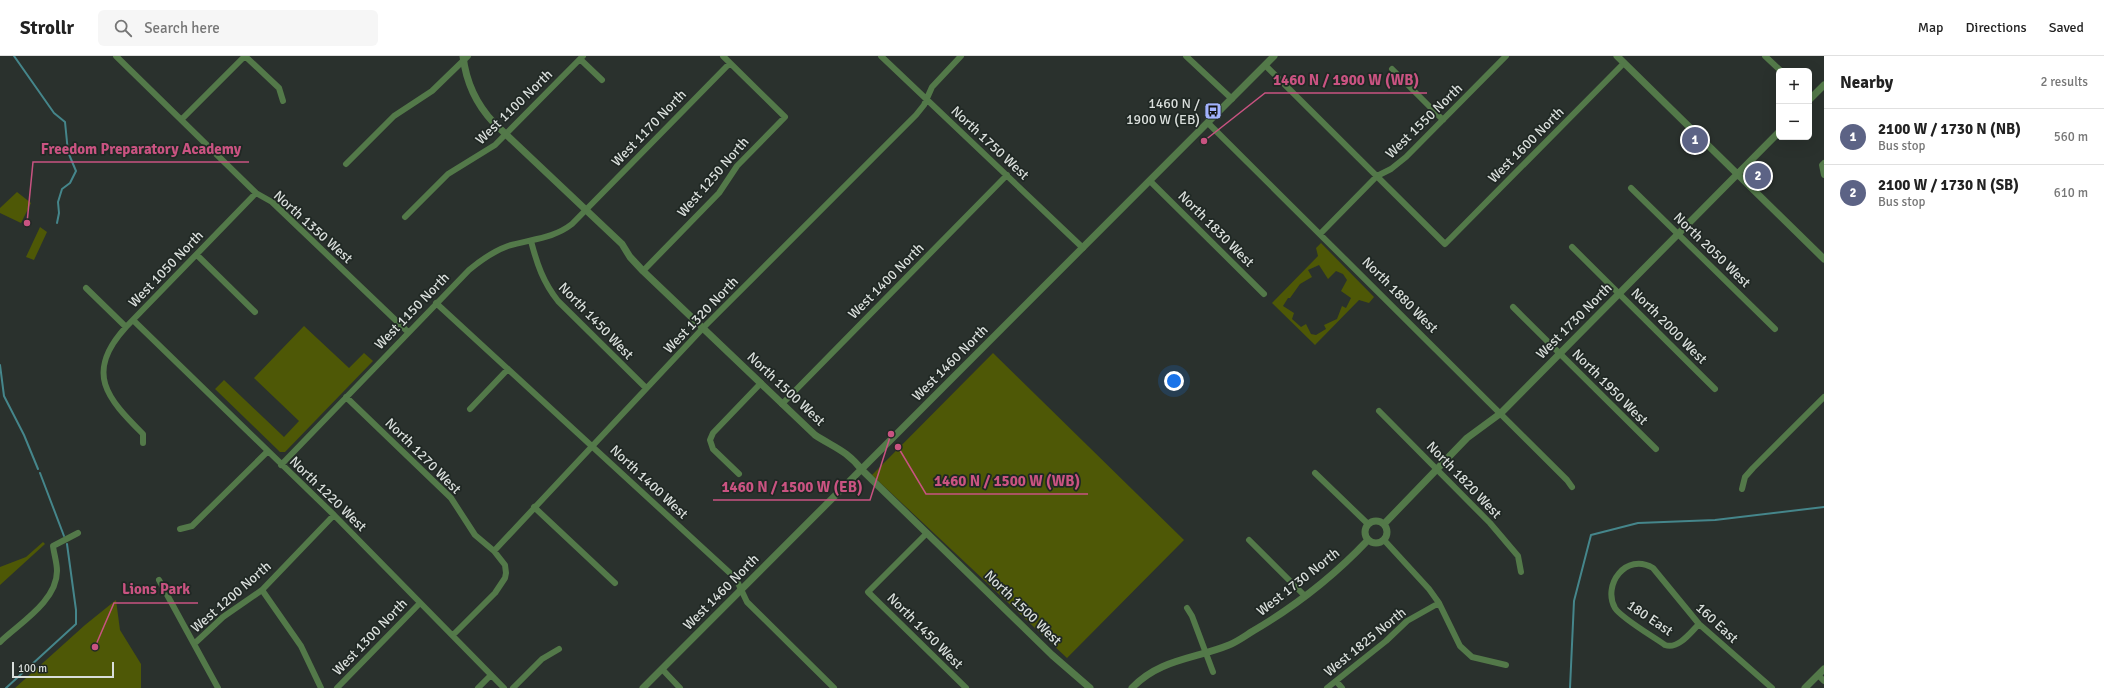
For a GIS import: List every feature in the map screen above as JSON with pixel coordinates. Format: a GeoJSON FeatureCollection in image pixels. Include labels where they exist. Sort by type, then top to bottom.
{"type":"FeatureCollection","features":[{"type":"Feature","properties":{"kind":"street","name":"North 1350 West"},"geometry":{"type":"LineString","coordinates":[[116,56],[256,194],[272,202],[408,332]]}},
{"type":"Feature","properties":{"kind":"street"},"geometry":{"type":"LineString","coordinates":[[181,120],[245,56],[279,88],[283,101]]}},
{"type":"Feature","properties":{"kind":"street"},"geometry":{"type":"LineString","coordinates":[[723,56],[730,63]]}},
{"type":"Feature","properties":{"kind":"street","name":"North 1750 West"},"geometry":{"type":"LineString","coordinates":[[881,56],[927,98],[1083,248]]}},
{"type":"Feature","properties":{"kind":"street","name":"West 1320 North"},"geometry":{"type":"LineString","coordinates":[[494,551],[591,445],[703,328],[916,115],[932,87],[961,56]]}},
{"type":"Feature","properties":{"kind":"street"},"geometry":{"type":"LineString","coordinates":[[1186,56],[1232,99]]}},
{"type":"Feature","properties":{"kind":"street","name":"West 1460 North"},"geometry":{"type":"LineString","coordinates":[[643,688],[1274,56]]}},
{"type":"Feature","properties":{"kind":"street","name":"West 1550 North"},"geometry":{"type":"LineString","coordinates":[[1321,233],[1377,176],[1391,169],[1406,157],[1506,56]]}},
{"type":"Feature","properties":{"kind":"street"},"geometry":{"type":"LineString","coordinates":[[1617,56],[1824,259]]}},
{"type":"Feature","properties":{"kind":"street"},"geometry":{"type":"LineString","coordinates":[[1765,56],[1778,68]]}},
{"type":"Feature","properties":{"kind":"street"},"geometry":{"type":"LineString","coordinates":[[581,57],[602,80]]}},
{"type":"Feature","properties":{"kind":"street","name":"West 1100 North"},"geometry":{"type":"LineString","coordinates":[[405,217],[448,174],[486,153],[581,57]]}},
{"type":"Feature","properties":{"kind":"street"},"geometry":{"type":"LineString","coordinates":[[346,164],[394,116],[432,91],[465,58]]}},
{"type":"Feature","properties":{"kind":"street","name":"North 1500 West"},"geometry":{"type":"LineString","coordinates":[[465,58],[468,81],[479,105],[505,134],[585,211],[622,244],[630,257],[782,404],[815,435],[843,450],[1052,655],[1090,688]]}},
{"type":"Feature","properties":{"kind":"street","name":"West 1250 North"},"geometry":{"type":"LineString","coordinates":[[643,270],[719,193],[737,166],[784,117],[730,63]]}},
{"type":"Feature","properties":{"kind":"street","name":"West 1170 North"},"geometry":{"type":"LineString","coordinates":[[585,211],[730,63]]}},
{"type":"Feature","properties":{"kind":"street","name":"West 1600 North"},"geometry":{"type":"LineString","coordinates":[[1377,176],[1445,244],[1624,63]]}},
{"type":"Feature","properties":{"kind":"street"},"geometry":{"type":"LineString","coordinates":[[1265,65],[1377,176]]}},
{"type":"Feature","properties":{"kind":"street"},"geometry":{"type":"LineString","coordinates":[[1392,69],[1442,120]]}},
{"type":"Feature","properties":{"kind":"street"},"geometry":{"type":"LineString","coordinates":[[1812,96],[1824,85]]}},
{"type":"Feature","properties":{"kind":"street","name":"North 1880 West"},"geometry":{"type":"LineString","coordinates":[[1208,123],[1321,233],[1568,480],[1572,487]]}},
{"type":"Feature","properties":{"kind":"street","name":"West 1730 North"},"geometry":{"type":"LineString","coordinates":[[1384,524],[1467,438],[1501,413],[1776,135]]}},
{"type":"Feature","properties":{"kind":"street"},"geometry":{"type":"LineString","coordinates":[[1824,163],[1822,165],[1824,175]]}},
{"type":"Feature","properties":{"kind":"street","name":"West 1400 North"},"geometry":{"type":"LineString","coordinates":[[782,404],[1007,175]]}},
{"type":"Feature","properties":{"kind":"street","name":"North 1830 West"},"geometry":{"type":"LineString","coordinates":[[1150,181],[1264,294]]}},
{"type":"Feature","properties":{"kind":"street","name":"North 2050 West"},"geometry":{"type":"LineString","coordinates":[[1631,188],[1775,329]]}},
{"type":"Feature","properties":{"kind":"street","name":"West 1050 North"},"geometry":{"type":"LineString","coordinates":[[143,444],[143,434],[118,409],[109,395],[105,380],[105,367],[110,348],[126,327],[256,194]]}},
{"type":"Feature","properties":{"kind":"street","name":"West 1150 North"},"geometry":{"type":"LineString","coordinates":[[281,465],[469,270],[485,258],[509,246],[531,241],[564,230],[585,211]]}},
{"type":"Feature","properties":{"kind":"street","name":"North 1450 West"},"geometry":{"type":"LineString","coordinates":[[531,241],[538,269],[558,301],[646,388]]}},
{"type":"Feature","properties":{"kind":"street","name":"North 2000 West"},"geometry":{"type":"LineString","coordinates":[[1572,247],[1715,389]]}},
{"type":"Feature","properties":{"kind":"street"},"geometry":{"type":"LineString","coordinates":[[197,255],[255,312]]}},
{"type":"Feature","properties":{"kind":"street"},"geometry":{"type":"LineString","coordinates":[[86,288],[126,327]]}},
{"type":"Feature","properties":{"kind":"street","name":"North 1400 West"},"geometry":{"type":"LineString","coordinates":[[436,303],[731,574],[737,580],[740,591],[748,602],[834,688]]}},
{"type":"Feature","properties":{"kind":"street","name":"North 1950 West"},"geometry":{"type":"LineString","coordinates":[[1513,307],[1656,449]]}},
{"type":"Feature","properties":{"kind":"street","name":"North 1220 West"},"geometry":{"type":"LineString","coordinates":[[133,320],[267,452],[334,515],[504,688]]}},
{"type":"Feature","properties":{"kind":"street"},"geometry":{"type":"LineString","coordinates":[[470,409],[508,369]]}},
{"type":"Feature","properties":{"kind":"street"},"geometry":{"type":"LineString","coordinates":[[740,474],[713,449],[710,445],[710,440],[714,433],[761,383]]}},
{"type":"Feature","properties":{"kind":"street","name":"North 1270 West"},"geometry":{"type":"LineString","coordinates":[[346,397],[451,498],[475,535],[494,551],[505,565],[506,573],[495,593],[453,635]]}},
{"type":"Feature","properties":{"kind":"street"},"geometry":{"type":"LineString","coordinates":[[1742,489],[1745,477],[1753,468],[1824,397]]}},
{"type":"Feature","properties":{"kind":"street","name":"North 1820 West"},"geometry":{"type":"LineString","coordinates":[[1379,411],[1490,523],[1518,556],[1521,572]]}},
{"type":"Feature","properties":{"kind":"street"},"geometry":{"type":"LineString","coordinates":[[180,529],[192,526],[267,452]]}},
{"type":"Feature","properties":{"kind":"street"},"geometry":{"type":"LineString","coordinates":[[1314,473],[1368,524]]}},
{"type":"Feature","properties":{"kind":"street"},"geometry":{"type":"LineString","coordinates":[[534,508],[615,583]]}},
{"type":"Feature","properties":{"kind":"street","name":"West 1200 North"},"geometry":{"type":"LineString","coordinates":[[194,644],[223,617],[262,590],[334,515]]}},
{"type":"Feature","properties":{"kind":"street"},"geometry":{"type":"LineString","coordinates":[[1376,521],[1384,524],[1387,532],[1384,540],[1376,544],[1368,540],[1364,532],[1368,524],[1376,521]]}},
{"type":"Feature","properties":{"kind":"street"},"geometry":{"type":"LineString","coordinates":[[0,642],[45,601],[54,586],[57,571],[53,546],[78,533]]}},
{"type":"Feature","properties":{"kind":"street","name":"North 1450 West"},"geometry":{"type":"LineString","coordinates":[[927,533],[868,592],[966,688]]}},
{"type":"Feature","properties":{"kind":"street"},"geometry":{"type":"LineString","coordinates":[[1248,540],[1305,596]]}},
{"type":"Feature","properties":{"kind":"street","name":"West 1730 North"},"geometry":{"type":"LineString","coordinates":[[1132,688],[1139,681],[1174,661],[1229,645],[1280,616],[1338,569],[1368,540]]}},
{"type":"Feature","properties":{"kind":"street"},"geometry":{"type":"LineString","coordinates":[[1384,540],[1429,589],[1439,603],[1460,646],[1472,657],[1506,665]]}},
{"type":"Feature","properties":{"kind":"street","name":"160 East"},"geometry":{"type":"LineString","coordinates":[[1616,610],[1612,598],[1614,584],[1619,572],[1626,567],[1646,564],[1653,568],[1699,624],[1772,688]]}},
{"type":"Feature","properties":{"kind":"street"},"geometry":{"type":"LineString","coordinates":[[159,580],[218,688]]}},
{"type":"Feature","properties":{"kind":"street"},"geometry":{"type":"LineString","coordinates":[[262,590],[301,646],[321,688]]}},
{"type":"Feature","properties":{"kind":"street","name":"West 1300 North"},"geometry":{"type":"LineString","coordinates":[[337,688],[420,603]]}},
{"type":"Feature","properties":{"kind":"street","name":"West 1825 North"},"geometry":{"type":"LineString","coordinates":[[1327,688],[1386,641],[1407,621],[1439,603]]}},
{"type":"Feature","properties":{"kind":"street"},"geometry":{"type":"LineString","coordinates":[[1187,608],[1192,616],[1213,672]]}},
{"type":"Feature","properties":{"kind":"street","name":"180 East"},"geometry":{"type":"LineString","coordinates":[[1616,610],[1665,645],[1671,646],[1678,644],[1699,624]]}},
{"type":"Feature","properties":{"kind":"street"},"geometry":{"type":"LineString","coordinates":[[513,688],[542,659],[559,649]]}},
{"type":"Feature","properties":{"kind":"street"},"geometry":{"type":"LineString","coordinates":[[1804,688],[1824,669]]}},
{"type":"Feature","properties":{"kind":"street"},"geometry":{"type":"LineString","coordinates":[[662,670],[680,688]]}},
{"type":"Feature","properties":{"kind":"street"},"geometry":{"type":"LineString","coordinates":[[478,688],[491,675]]}},
{"type":"Feature","properties":{"kind":"street"},"geometry":{"type":"LineString","coordinates":[[1818,675],[1824,682]]}},
{"type":"Feature","properties":{"kind":"street"},"geometry":{"type":"LineString","coordinates":[[1336,681],[1342,688]]}},
{"type":"Feature","properties":{"kind":"green space"},"geometry":{"type":"Polygon","coordinates":[[[17,192],[31,203],[21,223],[0,213],[0,208],[17,192]]]}},
{"type":"Feature","properties":{"kind":"green space"},"geometry":{"type":"Polygon","coordinates":[[[40,227],[47,232],[34,260],[26,257],[40,227]]]}},
{"type":"Feature","properties":{"kind":"green space"},"geometry":{"type":"Polygon","coordinates":[[[1321,243],[1374,297],[1369,303],[1359,300],[1315,345],[1272,303],[1318,256],[1316,248],[1321,243]],[[1319,265],[1308,270],[1312,277],[1300,284],[1283,306],[1294,313],[1292,319],[1301,327],[1306,324],[1311,334],[1316,335],[1326,329],[1324,325],[1337,319],[1342,306],[1346,308],[1351,298],[1341,291],[1347,280],[1343,274],[1336,271],[1328,279],[1319,265]]]}},
{"type":"Feature","properties":{"kind":"green space"},"geometry":{"type":"Polygon","coordinates":[[[304,326],[349,368],[364,353],[373,361],[285,452],[280,452],[215,389],[224,380],[284,437],[299,421],[254,378],[304,326]]]}},
{"type":"Feature","properties":{"kind":"green space"},"geometry":{"type":"Polygon","coordinates":[[[993,353],[1184,540],[1067,658],[872,475],[993,353]]]}},
{"type":"Feature","properties":{"kind":"green space"},"geometry":{"type":"Polygon","coordinates":[[[43,542],[45,544],[0,585],[0,567],[26,557],[43,542]]]}},
{"type":"Feature","properties":{"kind":"green space"},"geometry":{"type":"Polygon","coordinates":[[[116,600],[120,630],[141,664],[141,688],[15,688],[85,625],[116,600]]]}},
{"type":"Feature","properties":{"kind":"waterway"},"geometry":{"type":"LineString","coordinates":[[14,56],[54,113],[65,122],[68,152],[76,171],[70,183],[62,189],[58,202],[59,213],[57,223]]}},
{"type":"Feature","properties":{"kind":"waterway"},"geometry":{"type":"LineString","coordinates":[[0,365],[4,396],[24,435],[38,469]]}},
{"type":"Feature","properties":{"kind":"waterway"},"geometry":{"type":"LineString","coordinates":[[40,473],[64,536]]}},
{"type":"Feature","properties":{"kind":"waterway"},"geometry":{"type":"LineString","coordinates":[[1570,688],[1574,601],[1591,535],[1638,523],[1715,520],[1824,507]]}},
{"type":"Feature","properties":{"kind":"waterway"},"geometry":{"type":"LineString","coordinates":[[6,688],[76,624],[76,610],[67,544]]}},
{"type":"Feature","properties":{"kind":"place","name":"1460 N / 1900 W (EB)"},"geometry":{"type":"Point","coordinates":[1213,111]}},
{"type":"Feature","properties":{"kind":"place","name":"2100 W / 1730 N (NB)"},"geometry":{"type":"Point","coordinates":[1695,140]}},
{"type":"Feature","properties":{"kind":"place","name":"1460 N / 1900 W (WB)"},"geometry":{"type":"Point","coordinates":[1204,141]}},
{"type":"Feature","properties":{"kind":"place","name":"2100 W / 1730 N (SB)"},"geometry":{"type":"Point","coordinates":[1758,176]}},
{"type":"Feature","properties":{"kind":"place","name":"Freedom Preparatory Academy"},"geometry":{"type":"Point","coordinates":[27,223]}},
{"type":"Feature","properties":{"kind":"place","name":"1460 N / 1500 W (EB)"},"geometry":{"type":"Point","coordinates":[891,434]}},
{"type":"Feature","properties":{"kind":"place","name":"1460 N / 1500 W (WB)"},"geometry":{"type":"Point","coordinates":[898,447]}},
{"type":"Feature","properties":{"kind":"place","name":"Lions Park"},"geometry":{"type":"Point","coordinates":[95,647]}}]}
